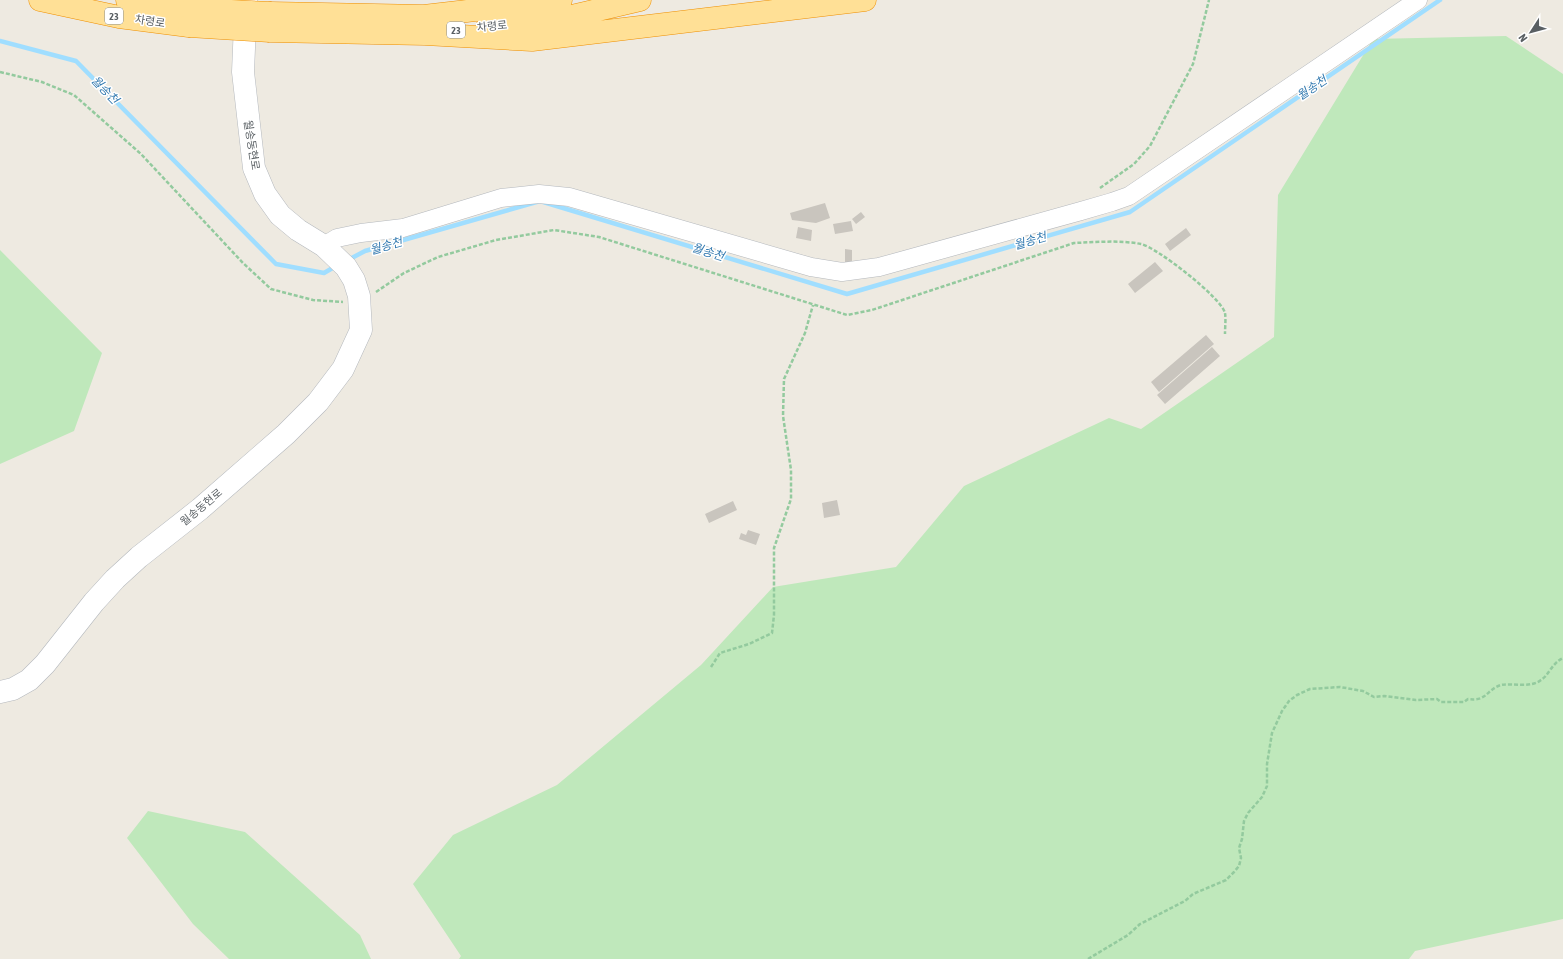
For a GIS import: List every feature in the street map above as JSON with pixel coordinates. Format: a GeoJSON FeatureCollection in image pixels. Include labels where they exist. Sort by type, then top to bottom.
{"type":"FeatureCollection","features":[{"type":"Feature","properties":{"kind":"highway","name":"차령로"},"geometry":{"type":"LineString","coordinates":[[40,0],[119,17],[425,25],[555,20],[640,0]]}},
{"type":"Feature","properties":{"kind":"highway","name":"차령로"},"geometry":{"type":"LineString","coordinates":[[127,0],[190,18]]}},
{"type":"Feature","properties":{"kind":"highway"},"geometry":{"type":"LineString","coordinates":[[425,25],[496,0]]}},
{"type":"Feature","properties":{"kind":"highway","name":"차령로"},"geometry":{"type":"LineString","coordinates":[[425,25],[561,0]]}},
{"type":"Feature","properties":{"kind":"highway"},"geometry":{"type":"LineString","coordinates":[[425,25],[532,40],[865,0]]}},
{"type":"Feature","properties":{"kind":"street","name":"월송동현로"},"geometry":{"type":"LineString","coordinates":[[4,694],[29,680],[45,664],[94,602],[115,579],[139,557],[200,509],[286,434],[318,402],[343,369],[361,330],[359,300],[354,280],[346,267],[329,251],[298,230],[280,215],[265,194],[254,168],[243,72],[246,0]]}},
{"type":"Feature","properties":{"kind":"street"},"geometry":{"type":"LineString","coordinates":[[329,251],[337,238],[361,233],[403,228],[501,198],[539,194],[569,197],[811,267],[842,272],[879,267],[1129,196],[1418,0]]}},
{"type":"Feature","properties":{"kind":"path"},"geometry":{"type":"LineString","coordinates":[[1097,190],[1134,164],[1150,146],[1193,64],[1209,0]]}},
{"type":"Feature","properties":{"kind":"path"},"geometry":{"type":"LineString","coordinates":[[0,72],[42,82],[74,95],[141,154],[243,263],[271,289],[313,300],[359,300],[404,273],[438,257],[496,240],[554,230],[599,237],[847,315],[872,310],[1074,243],[1104,242],[1142,244],[1176,265],[1210,292],[1225,312],[1225,334]]}},
{"type":"Feature","properties":{"kind":"path"},"geometry":{"type":"LineString","coordinates":[[711,666],[720,654],[749,644],[772,633],[774,615],[774,548],[791,499],[791,470],[783,416],[784,379],[805,333],[813,305]]}},
{"type":"Feature","properties":{"kind":"path"},"geometry":{"type":"LineString","coordinates":[[1088,959],[1118,942],[1140,924],[1185,901],[1193,894],[1226,880],[1239,866],[1241,858],[1239,848],[1242,839],[1244,821],[1248,812],[1262,797],[1267,786],[1267,764],[1272,733],[1282,711],[1289,701],[1297,695],[1310,689],[1340,687],[1364,691],[1374,697],[1384,696],[1416,700],[1437,699],[1441,702],[1464,702],[1468,699],[1477,700],[1502,685],[1533,684],[1542,680],[1548,671],[1563,658]]}},
{"type":"Feature","properties":{"kind":"green space"},"geometry":{"type":"Polygon","coordinates":[[[1506,36],[1563,74],[1563,919],[1415,951],[1409,959],[459,959],[461,956],[413,884],[453,835],[557,785],[701,665],[773,587],[896,567],[964,486],[1109,418],[1141,429],[1274,337],[1278,195],[1373,39],[1506,36]]]}},
{"type":"Feature","properties":{"kind":"green space"},"geometry":{"type":"Polygon","coordinates":[[[0,250],[102,353],[74,431],[0,464],[0,250]]]}},
{"type":"Feature","properties":{"kind":"green space"},"geometry":{"type":"Polygon","coordinates":[[[148,811],[245,832],[360,935],[371,959],[229,959],[193,924],[127,838],[148,811]]]}},
{"type":"Feature","properties":{"kind":"building"},"geometry":{"type":"Polygon","coordinates":[[[825,203],[830,218],[816,223],[792,220],[790,213],[825,203]]]}},
{"type":"Feature","properties":{"kind":"building"},"geometry":{"type":"Polygon","coordinates":[[[861,212],[865,217],[856,224],[852,219],[861,212]]]}},
{"type":"Feature","properties":{"kind":"building"},"geometry":{"type":"Polygon","coordinates":[[[851,221],[853,231],[835,234],[833,224],[851,221]]]}},
{"type":"Feature","properties":{"kind":"building"},"geometry":{"type":"Polygon","coordinates":[[[798,227],[812,230],[811,241],[796,238],[798,227]]]}},
{"type":"Feature","properties":{"kind":"building"},"geometry":{"type":"Polygon","coordinates":[[[1186,228],[1191,235],[1170,251],[1165,244],[1186,228]]]}},
{"type":"Feature","properties":{"kind":"building"},"geometry":{"type":"Polygon","coordinates":[[[845,249],[852,250],[852,265],[845,264],[845,249]]]}},
{"type":"Feature","properties":{"kind":"building"},"geometry":{"type":"Polygon","coordinates":[[[1155,262],[1163,271],[1135,293],[1128,284],[1155,262]]]}},
{"type":"Feature","properties":{"kind":"building"},"geometry":{"type":"Polygon","coordinates":[[[1206,335],[1214,344],[1159,392],[1151,382],[1206,335]]]}},
{"type":"Feature","properties":{"kind":"building"},"geometry":{"type":"Polygon","coordinates":[[[1212,347],[1220,356],[1165,404],[1157,395],[1212,347]]]}},
{"type":"Feature","properties":{"kind":"building"},"geometry":{"type":"Polygon","coordinates":[[[837,500],[840,515],[824,518],[822,503],[837,500]]]}},
{"type":"Feature","properties":{"kind":"building"},"geometry":{"type":"Polygon","coordinates":[[[733,501],[737,510],[709,523],[705,514],[733,501]]]}},
{"type":"Feature","properties":{"kind":"building"},"geometry":{"type":"Polygon","coordinates":[[[748,530],[760,534],[756,545],[739,539],[741,533],[746,535],[748,530]]]}},
{"type":"Feature","properties":{"kind":"waterway","name":"월송천"},"geometry":{"type":"LineString","coordinates":[[348,260],[365,251],[540,201],[847,294],[1130,212],[1440,0]]}},
{"type":"Feature","properties":{"kind":"waterway","name":"월송천"},"geometry":{"type":"LineString","coordinates":[[0,41],[76,61],[276,264],[324,273],[336,266]]}}]}
